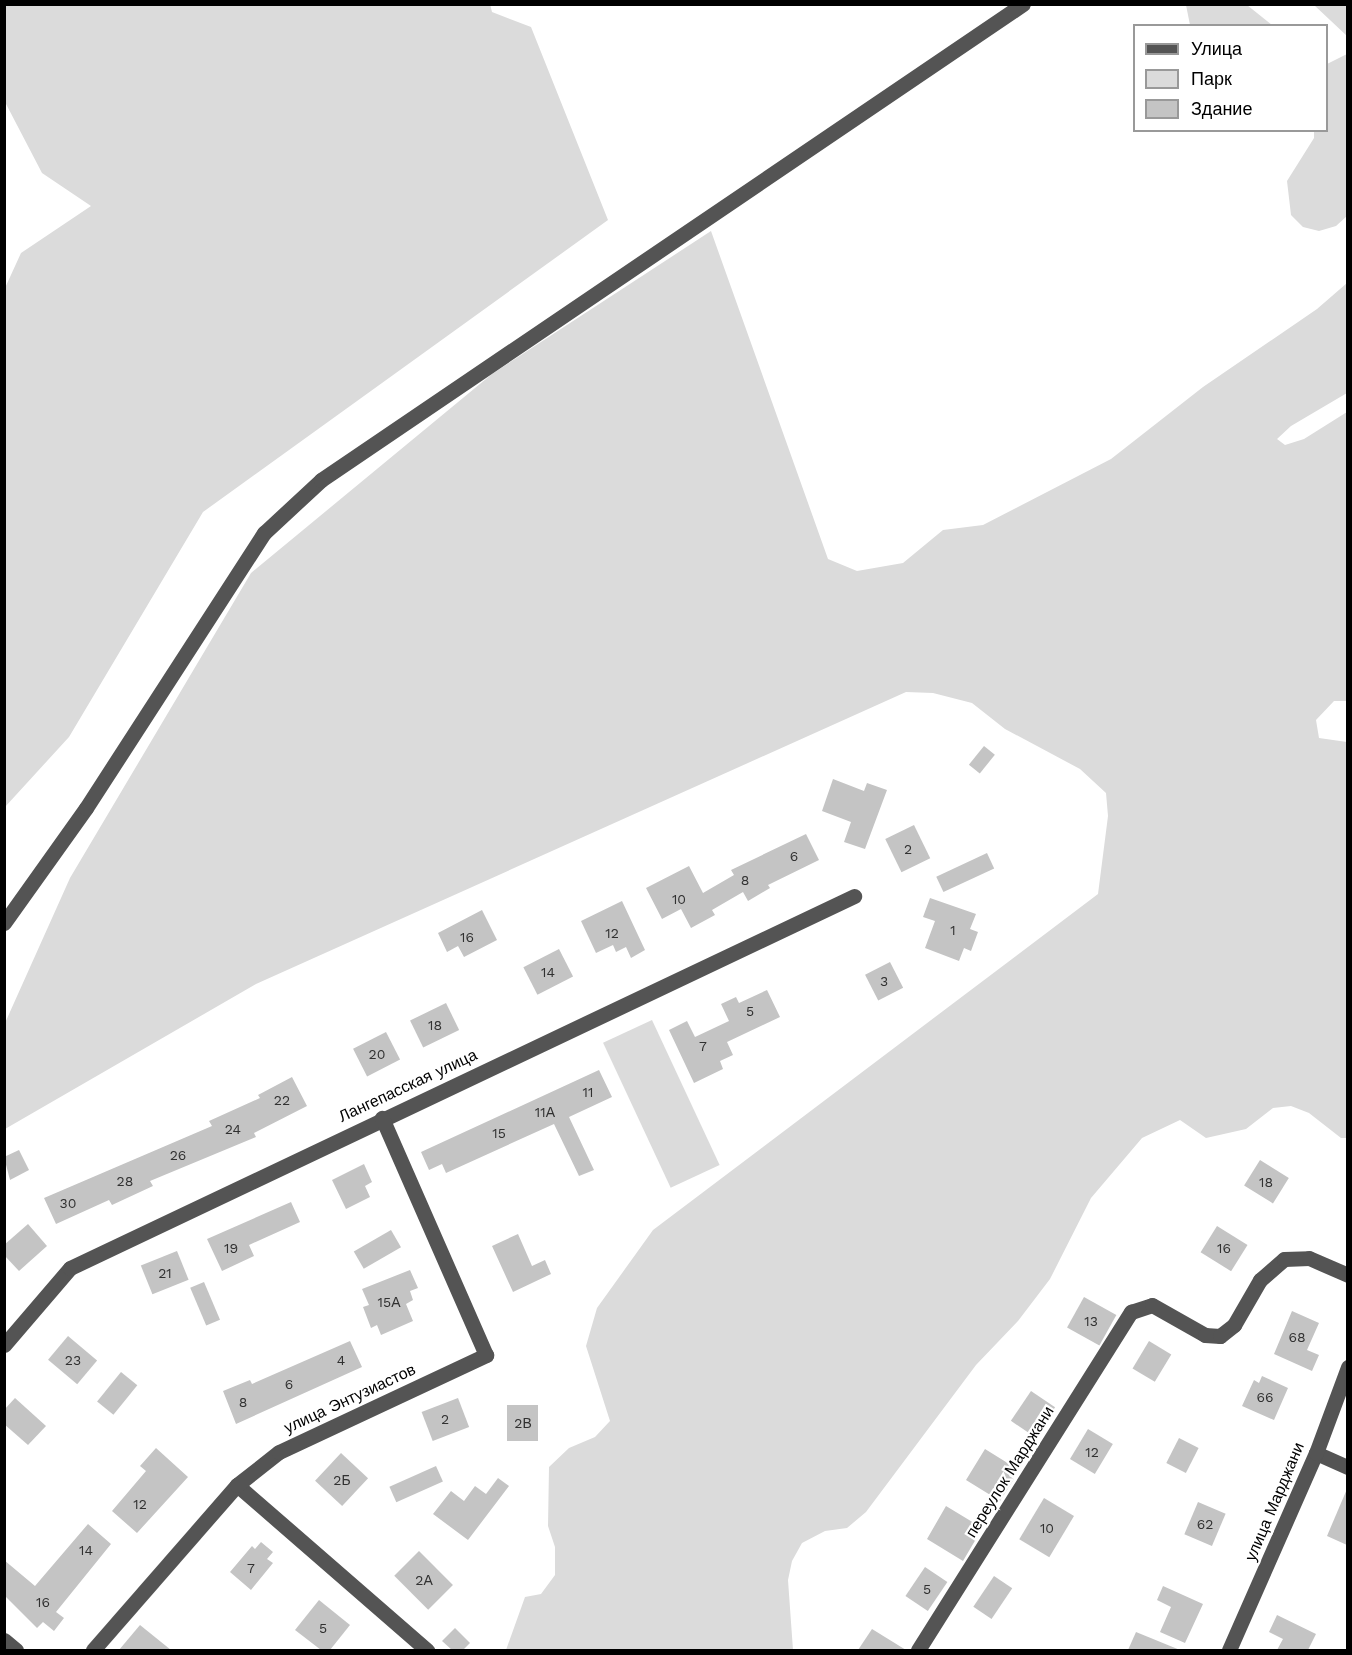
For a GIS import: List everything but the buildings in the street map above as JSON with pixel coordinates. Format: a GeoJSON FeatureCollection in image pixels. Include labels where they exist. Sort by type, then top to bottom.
{"type":"FeatureCollection","features":[{"type":"Feature","properties":{"kind":"street"},"geometry":{"type":"LineString","coordinates":[[4,923],[86,808],[264,533],[321,480],[1023,4]]}},
{"type":"Feature","properties":{"kind":"street","name":"Лангепасская улица"},"geometry":{"type":"LineString","coordinates":[[4,1345],[70,1268],[854,896]]}},
{"type":"Feature","properties":{"kind":"street","name":"улица Энтузиастов"},"geometry":{"type":"LineString","coordinates":[[93,1650],[237,1485],[279,1452],[486,1355],[382,1118]]}},
{"type":"Feature","properties":{"kind":"street","name":"переулок Марджани"},"geometry":{"type":"LineString","coordinates":[[918,1650],[1131,1312],[1152,1305],[1205,1335],[1220,1336],[1234,1325],[1260,1280],[1284,1259],[1309,1258],[1347,1275]]}},
{"type":"Feature","properties":{"kind":"street","name":"улица Марджани"},"geometry":{"type":"LineString","coordinates":[[1230,1650],[1316,1453],[1347,1367]]}},
{"type":"Feature","properties":{"kind":"street"},"geometry":{"type":"LineString","coordinates":[[1316,1453],[1347,1467]]}},
{"type":"Feature","properties":{"kind":"street"},"geometry":{"type":"LineString","coordinates":[[237,1485],[426,1650]]}},
{"type":"Feature","properties":{"kind":"street"},"geometry":{"type":"LineString","coordinates":[[4,1640],[16,1650]]}},
{"type":"Feature","properties":{"kind":"green space"},"geometry":{"type":"Polygon","coordinates":[[[490,4],[492,12],[531,27],[608,220],[203,512],[69,737],[5,807],[5,288],[21,253],[91,206],[42,173],[5,102],[5,5],[490,4]]]}},
{"type":"Feature","properties":{"kind":"green space"},"geometry":{"type":"Polygon","coordinates":[[[1186,5],[1247,5],[1271,24],[1190,24],[1186,5]]]}},
{"type":"Feature","properties":{"kind":"green space"},"geometry":{"type":"Polygon","coordinates":[[[1314,5],[1347,5],[1347,36],[1314,5]]]}},
{"type":"Feature","properties":{"kind":"green space"},"geometry":{"type":"Polygon","coordinates":[[[1347,54],[1347,216],[1336,226],[1319,231],[1303,227],[1291,215],[1287,181],[1314,138],[1314,132],[1328,132],[1328,64],[1347,54]]]}},
{"type":"Feature","properties":{"kind":"green space"},"geometry":{"type":"Polygon","coordinates":[[[711,231],[828,559],[857,571],[903,563],[943,530],[983,525],[1111,459],[1203,387],[1317,309],[1347,283],[1347,393],[1291,426],[1277,439],[1285,445],[1304,439],[1347,412],[1347,701],[1334,701],[1316,720],[1319,738],[1347,742],[1347,1138],[1341,1138],[1309,1113],[1291,1106],[1273,1108],[1246,1129],[1206,1138],[1180,1120],[1142,1138],[1091,1198],[1050,1279],[1018,1321],[976,1365],[866,1512],[847,1528],[825,1531],[802,1543],[792,1561],[788,1580],[793,1650],[506,1650],[525,1597],[541,1594],[555,1575],[555,1547],[548,1526],[549,1467],[569,1448],[595,1437],[610,1421],[586,1346],[597,1308],[653,1230],[1098,894],[1108,816],[1106,793],[1080,769],[1005,729],[972,703],[933,693],[906,692],[256,984],[5,1129],[5,1023],[70,878],[251,573],[492,374],[711,231]]]}},
{"type":"Feature","properties":{"kind":"green space"},"geometry":{"type":"Polygon","coordinates":[[[652,1020],[720,1165],[671,1188],[603,1043],[652,1020]]]}}]}
